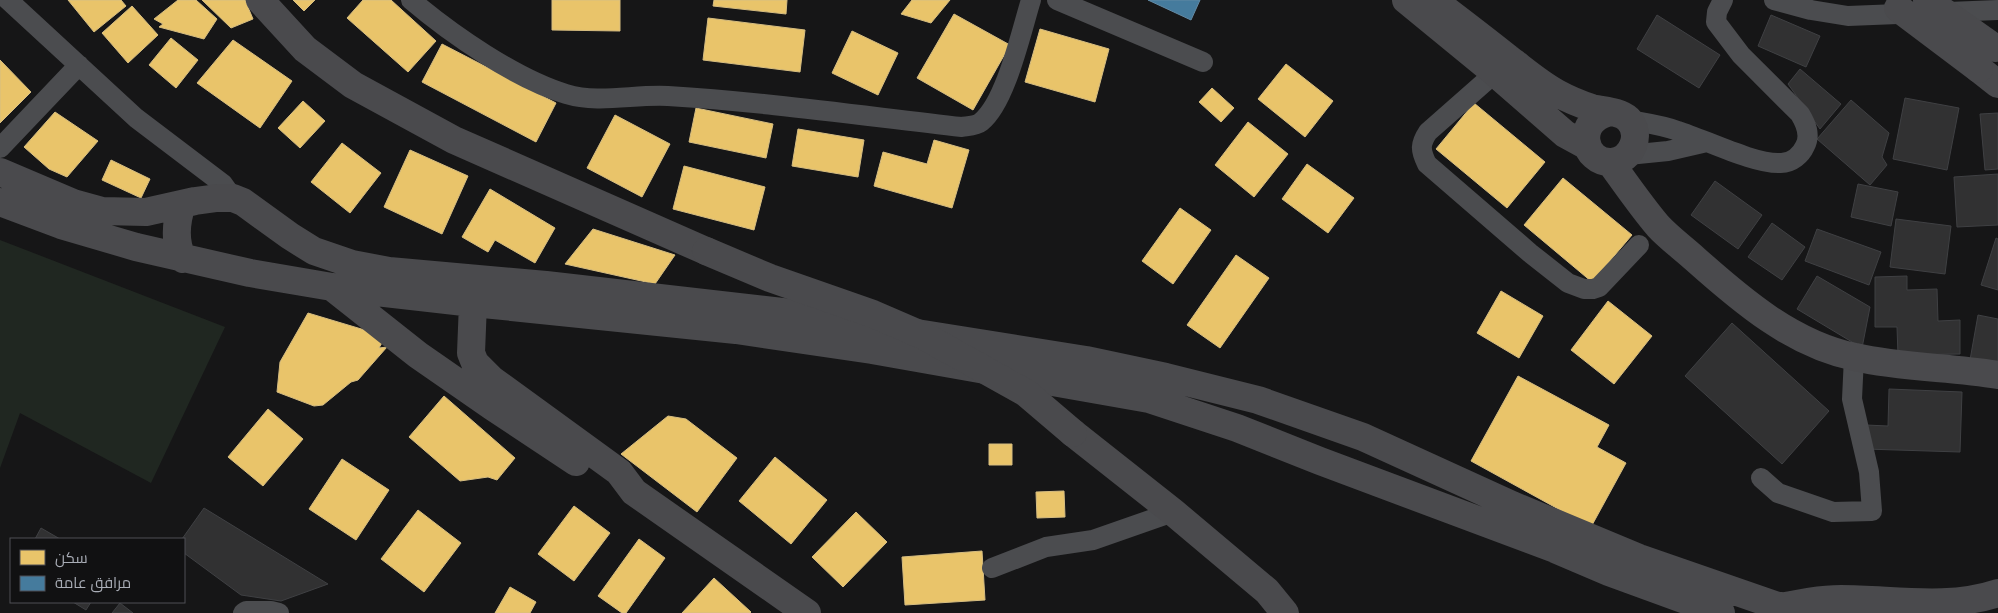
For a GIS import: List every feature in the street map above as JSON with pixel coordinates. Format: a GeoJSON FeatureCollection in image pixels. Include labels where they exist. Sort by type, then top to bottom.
{"type":"FeatureCollection","features":[{"type":"Feature","properties":{"kind":"main road"},"geometry":{"type":"LineString","coordinates":[[260,0],[305,49],[353,85],[454,140],[770,278],[873,314],[924,336],[1026,393],[1267,591],[1285,613]]}},
{"type":"Feature","properties":{"kind":"main road"},"geometry":{"type":"LineString","coordinates":[[1406,0],[1495,73],[1565,134],[1587,146],[1601,160],[1619,158],[1634,147],[1634,128],[1620,116],[1582,104],[1555,92],[1433,0]]}},
{"type":"Feature","properties":{"kind":"main road"},"geometry":{"type":"LineString","coordinates":[[1927,0],[1997,49]]}},
{"type":"Feature","properties":{"kind":"main road"},"geometry":{"type":"LineString","coordinates":[[1893,4],[1989,77]]}},
{"type":"Feature","properties":{"kind":"main road"},"geometry":{"type":"LineString","coordinates":[[1587,146],[1586,136],[1588,127],[1593,119],[1602,114],[1620,116]]}},
{"type":"Feature","properties":{"kind":"main road"},"geometry":{"type":"LineString","coordinates":[[1619,158],[1636,199],[1660,227],[1723,284],[1778,325],[1814,344],[1854,357],[1899,365],[1998,375]]}},
{"type":"Feature","properties":{"kind":"main road"},"geometry":{"type":"LineString","coordinates":[[0,172],[73,203],[102,212],[146,212],[218,198],[233,198],[243,202],[314,251],[352,264],[389,271],[546,285],[791,313],[1086,360],[1166,377],[1258,400],[1363,437],[1512,505],[1639,558],[1789,610],[1809,601],[1842,599],[1952,602],[1979,599],[1998,593]]}},
{"type":"Feature","properties":{"kind":"main road"},"geometry":{"type":"LineString","coordinates":[[0,202],[61,226],[182,259],[250,274],[332,287],[736,330],[872,350],[1149,398],[1238,428],[1555,549],[1609,572],[1722,613]]}},
{"type":"Feature","properties":{"kind":"main road"},"geometry":{"type":"LineString","coordinates":[[182,204],[176,241],[182,259]]}},
{"type":"Feature","properties":{"kind":"main road"},"geometry":{"type":"LineString","coordinates":[[332,287],[418,355],[493,408],[613,487],[634,492]]}},
{"type":"Feature","properties":{"kind":"main road"},"geometry":{"type":"LineString","coordinates":[[472,303],[471,352],[475,362],[491,379],[619,472],[634,492],[807,613]]}},
{"type":"Feature","properties":{"kind":"street"},"geometry":{"type":"LineString","coordinates":[[8,0],[136,118],[224,184],[233,198]]}},
{"type":"Feature","properties":{"kind":"street"},"geometry":{"type":"LineString","coordinates":[[411,0],[486,55],[546,88],[568,95],[598,99],[665,96],[745,102],[962,127],[979,124],[990,113],[1000,96],[1031,0]]}},
{"type":"Feature","properties":{"kind":"street"},"geometry":{"type":"LineString","coordinates":[[1057,0],[1203,62]]}},
{"type":"Feature","properties":{"kind":"street"},"geometry":{"type":"LineString","coordinates":[[1620,116],[1676,130],[1762,161],[1783,163],[1793,160],[1801,153],[1806,144],[1808,133],[1806,123],[1800,114],[1741,55],[1716,22],[1717,12],[1722,0]]}},
{"type":"Feature","properties":{"kind":"street"},"geometry":{"type":"LineString","coordinates":[[1774,0],[1811,10],[1848,16],[1998,10]]}},
{"type":"Feature","properties":{"kind":"street"},"geometry":{"type":"LineString","coordinates":[[0,148],[79,65]]}},
{"type":"Feature","properties":{"kind":"street"},"geometry":{"type":"LineString","coordinates":[[1495,73],[1428,132],[1422,142],[1421,149],[1426,164],[1530,253],[1568,283],[1576,287],[1593,289],[1599,287],[1639,245]]}},
{"type":"Feature","properties":{"kind":"street"},"geometry":{"type":"LineString","coordinates":[[1619,158],[1668,151],[1707,142]]}},
{"type":"Feature","properties":{"kind":"street"},"geometry":{"type":"LineString","coordinates":[[1761,478],[1778,493],[1833,512],[1872,510],[1869,472],[1852,399],[1854,357]]}},
{"type":"Feature","properties":{"kind":"street"},"geometry":{"type":"LineString","coordinates":[[992,568],[1046,547],[1093,540],[1172,512]]}},
{"type":"Feature","properties":{"kind":"street"},"geometry":{"type":"LineString","coordinates":[[243,613],[246,611],[271,611],[279,613]]}},
{"type":"Feature","properties":{"kind":"shaded area"},"geometry":{"type":"Polygon","coordinates":[[[0,240],[225,327],[151,483],[20,413],[0,468],[0,240]]]}},
{"type":"Feature","properties":{"kind":"building: سكن"},"geometry":{"type":"Polygon","coordinates":[[[68,0],[121,0],[126,6],[94,32],[68,0]]]}},
{"type":"Feature","properties":{"kind":"building: سكن"},"geometry":{"type":"Polygon","coordinates":[[[178,0],[196,0],[217,19],[204,39],[159,27],[163,24],[154,19],[178,0]]]}},
{"type":"Feature","properties":{"kind":"building: سكن"},"geometry":{"type":"Polygon","coordinates":[[[202,0],[245,0],[253,19],[231,28],[202,0]]]}},
{"type":"Feature","properties":{"kind":"building: سكن"},"geometry":{"type":"Polygon","coordinates":[[[293,0],[315,0],[304,11],[293,0]]]}},
{"type":"Feature","properties":{"kind":"building: سكن"},"geometry":{"type":"Polygon","coordinates":[[[363,0],[391,0],[436,41],[408,72],[347,18],[363,0]]]}},
{"type":"Feature","properties":{"kind":"building: سكن"},"geometry":{"type":"Polygon","coordinates":[[[552,0],[620,0],[620,31],[552,30],[552,0]]]}},
{"type":"Feature","properties":{"kind":"building: سكن"},"geometry":{"type":"Polygon","coordinates":[[[714,0],[787,0],[786,14],[713,6],[714,0]]]}},
{"type":"Feature","properties":{"kind":"building: سكن"},"geometry":{"type":"Polygon","coordinates":[[[912,0],[950,0],[931,23],[901,14],[912,0]]]}},
{"type":"Feature","properties":{"kind":"building: سكن"},"geometry":{"type":"Polygon","coordinates":[[[132,6],[158,35],[128,63],[102,33],[132,6]]]}},
{"type":"Feature","properties":{"kind":"building: سكن"},"geometry":{"type":"Polygon","coordinates":[[[954,14],[1010,45],[973,110],[917,78],[954,14]]]}},
{"type":"Feature","properties":{"kind":"building: سكن"},"geometry":{"type":"Polygon","coordinates":[[[708,18],[805,30],[800,72],[703,60],[708,18]]]}},
{"type":"Feature","properties":{"kind":"building: سكن"},"geometry":{"type":"Polygon","coordinates":[[[1040,29],[1109,49],[1095,102],[1025,82],[1040,29]]]}},
{"type":"Feature","properties":{"kind":"building: سكن"},"geometry":{"type":"Polygon","coordinates":[[[852,31],[898,53],[878,95],[832,73],[852,31]]]}},
{"type":"Feature","properties":{"kind":"building: سكن"},"geometry":{"type":"Polygon","coordinates":[[[171,38],[198,60],[176,88],[149,65],[171,38]]]}},
{"type":"Feature","properties":{"kind":"building: سكن"},"geometry":{"type":"Polygon","coordinates":[[[233,40],[292,81],[260,128],[197,83],[233,40]]]}},
{"type":"Feature","properties":{"kind":"building: سكن"},"geometry":{"type":"Polygon","coordinates":[[[442,44],[556,103],[536,142],[422,82],[442,44]]]}},
{"type":"Feature","properties":{"kind":"building: سكن"},"geometry":{"type":"Polygon","coordinates":[[[0,60],[31,92],[0,123],[0,60]]]}},
{"type":"Feature","properties":{"kind":"building: سكن"},"geometry":{"type":"Polygon","coordinates":[[[1286,64],[1333,101],[1305,137],[1258,99],[1286,64]]]}},
{"type":"Feature","properties":{"kind":"building: سكن"},"geometry":{"type":"Polygon","coordinates":[[[1212,88],[1234,108],[1221,122],[1199,102],[1212,88]]]}},
{"type":"Feature","properties":{"kind":"building: سكن"},"geometry":{"type":"Polygon","coordinates":[[[303,101],[325,121],[300,148],[278,128],[303,101]]]}},
{"type":"Feature","properties":{"kind":"building: سكن"},"geometry":{"type":"Polygon","coordinates":[[[1474,103],[1545,162],[1507,208],[1436,149],[1474,103]]]}},
{"type":"Feature","properties":{"kind":"building: سكن"},"geometry":{"type":"Polygon","coordinates":[[[696,108],[773,124],[766,158],[689,142],[696,108]]]}},
{"type":"Feature","properties":{"kind":"building: سكن"},"geometry":{"type":"Polygon","coordinates":[[[55,112],[98,141],[67,177],[49,169],[24,147],[55,112]]]}},
{"type":"Feature","properties":{"kind":"building: سكن"},"geometry":{"type":"Polygon","coordinates":[[[615,115],[670,144],[642,197],[587,168],[615,115]]]}},
{"type":"Feature","properties":{"kind":"building: سكن"},"geometry":{"type":"Polygon","coordinates":[[[1248,122],[1288,154],[1254,197],[1215,165],[1248,122]]]}},
{"type":"Feature","properties":{"kind":"building: سكن"},"geometry":{"type":"Polygon","coordinates":[[[798,129],[864,140],[858,177],[792,166],[798,129]]]}},
{"type":"Feature","properties":{"kind":"building: سكن"},"geometry":{"type":"Polygon","coordinates":[[[934,140],[969,150],[952,208],[874,186],[883,152],[927,164],[934,140]]]}},
{"type":"Feature","properties":{"kind":"building: سكن"},"geometry":{"type":"Polygon","coordinates":[[[342,143],[381,173],[350,213],[311,182],[342,143]]]}},
{"type":"Feature","properties":{"kind":"building: سكن"},"geometry":{"type":"Polygon","coordinates":[[[410,150],[468,176],[442,234],[384,207],[410,150]]]}},
{"type":"Feature","properties":{"kind":"building: سكن"},"geometry":{"type":"Polygon","coordinates":[[[111,160],[150,179],[141,198],[102,180],[111,160]]]}},
{"type":"Feature","properties":{"kind":"building: سكن"},"geometry":{"type":"Polygon","coordinates":[[[1307,164],[1354,198],[1328,233],[1282,199],[1307,164]]]}},
{"type":"Feature","properties":{"kind":"building: سكن"},"geometry":{"type":"Polygon","coordinates":[[[684,166],[765,187],[754,230],[673,209],[684,166]]]}},
{"type":"Feature","properties":{"kind":"building: سكن"},"geometry":{"type":"Polygon","coordinates":[[[1563,178],[1632,235],[1592,282],[1524,225],[1563,178]]]}},
{"type":"Feature","properties":{"kind":"building: سكن"},"geometry":{"type":"Polygon","coordinates":[[[490,189],[555,228],[535,263],[495,240],[488,252],[462,237],[490,189]]]}},
{"type":"Feature","properties":{"kind":"building: سكن"},"geometry":{"type":"Polygon","coordinates":[[[1180,208],[1211,230],[1173,284],[1142,261],[1180,208]]]}},
{"type":"Feature","properties":{"kind":"building: سكن"},"geometry":{"type":"Polygon","coordinates":[[[593,229],[675,255],[655,284],[565,264],[593,229]]]}},
{"type":"Feature","properties":{"kind":"building: سكن"},"geometry":{"type":"Polygon","coordinates":[[[1236,255],[1269,278],[1220,348],[1187,325],[1236,255]]]}},
{"type":"Feature","properties":{"kind":"building: سكن"},"geometry":{"type":"Polygon","coordinates":[[[1501,291],[1543,316],[1519,358],[1477,333],[1501,291]]]}},
{"type":"Feature","properties":{"kind":"building: سكن"},"geometry":{"type":"Polygon","coordinates":[[[1608,301],[1652,336],[1614,384],[1571,350],[1608,301]]]}},
{"type":"Feature","properties":{"kind":"building: سكن"},"geometry":{"type":"Polygon","coordinates":[[[308,313],[368,331],[383,341],[379,348],[387,347],[358,380],[351,382],[323,405],[314,406],[277,392],[280,362],[308,313]]]}},
{"type":"Feature","properties":{"kind":"building: سكن"},"geometry":{"type":"Polygon","coordinates":[[[1518,376],[1609,425],[1597,447],[1626,463],[1591,527],[1471,461],[1518,376]]]}},
{"type":"Feature","properties":{"kind":"building: سكن"},"geometry":{"type":"Polygon","coordinates":[[[444,396],[515,458],[497,480],[488,477],[460,481],[409,437],[444,396]]]}},
{"type":"Feature","properties":{"kind":"building: سكن"},"geometry":{"type":"Polygon","coordinates":[[[268,409],[303,439],[263,486],[228,457],[268,409]]]}},
{"type":"Feature","properties":{"kind":"building: سكن"},"geometry":{"type":"Polygon","coordinates":[[[668,416],[686,419],[737,458],[697,512],[621,454],[668,416]]]}},
{"type":"Feature","properties":{"kind":"building: سكن"},"geometry":{"type":"Polygon","coordinates":[[[989,444],[1012,444],[1012,465],[989,465],[989,444]]]}},
{"type":"Feature","properties":{"kind":"building: سكن"},"geometry":{"type":"Polygon","coordinates":[[[775,457],[827,500],[791,544],[739,501],[775,457]]]}},
{"type":"Feature","properties":{"kind":"building: سكن"},"geometry":{"type":"Polygon","coordinates":[[[342,459],[389,490],[356,540],[309,509],[342,459]]]}},
{"type":"Feature","properties":{"kind":"building: سكن"},"geometry":{"type":"Polygon","coordinates":[[[1064,491],[1065,517],[1037,518],[1036,492],[1064,491]]]}},
{"type":"Feature","properties":{"kind":"building: سكن"},"geometry":{"type":"Polygon","coordinates":[[[574,506],[610,533],[574,581],[538,554],[574,506]]]}},
{"type":"Feature","properties":{"kind":"building: سكن"},"geometry":{"type":"Polygon","coordinates":[[[418,510],[461,543],[424,592],[381,559],[418,510]]]}},
{"type":"Feature","properties":{"kind":"building: سكن"},"geometry":{"type":"Polygon","coordinates":[[[856,512],[887,542],[843,587],[812,557],[856,512]]]}},
{"type":"Feature","properties":{"kind":"building: سكن"},"geometry":{"type":"Polygon","coordinates":[[[639,539],[665,558],[626,613],[622,613],[598,596],[639,539]]]}},
{"type":"Feature","properties":{"kind":"building: سكن"},"geometry":{"type":"Polygon","coordinates":[[[982,551],[985,600],[905,605],[902,557],[982,551]]]}},
{"type":"Feature","properties":{"kind":"building: سكن"},"geometry":{"type":"Polygon","coordinates":[[[714,578],[751,612],[682,613],[714,578]]]}},
{"type":"Feature","properties":{"kind":"building: سكن"},"geometry":{"type":"Polygon","coordinates":[[[510,587],[536,602],[530,613],[495,613],[510,587]]]}},
{"type":"Feature","properties":{"kind":"building: مرافق عامة"},"geometry":{"type":"Polygon","coordinates":[[[1148,0],[1200,0],[1191,20],[1148,0]]]}},
{"type":"Feature","properties":{"kind":"building: أخرى"},"geometry":{"type":"Polygon","coordinates":[[[1657,15],[1720,55],[1699,88],[1637,49],[1657,15]]]}},
{"type":"Feature","properties":{"kind":"building: أخرى"},"geometry":{"type":"Polygon","coordinates":[[[1771,15],[1820,36],[1806,67],[1758,46],[1771,15]]]}},
{"type":"Feature","properties":{"kind":"building: أخرى"},"geometry":{"type":"Polygon","coordinates":[[[1800,69],[1841,104],[1820,129],[1788,84],[1800,69]]]}},
{"type":"Feature","properties":{"kind":"building: أخرى"},"geometry":{"type":"Polygon","coordinates":[[[1905,98],[1959,108],[1947,170],[1893,159],[1905,98]]]}},
{"type":"Feature","properties":{"kind":"building: أخرى"},"geometry":{"type":"Polygon","coordinates":[[[1851,100],[1889,133],[1882,157],[1887,165],[1870,185],[1817,139],[1851,100]]]}},
{"type":"Feature","properties":{"kind":"building: أخرى"},"geometry":{"type":"Polygon","coordinates":[[[1998,113],[1998,169],[1985,170],[1980,114],[1998,113]]]}},
{"type":"Feature","properties":{"kind":"building: أخرى"},"geometry":{"type":"Polygon","coordinates":[[[1998,174],[1998,225],[1957,227],[1954,177],[1998,174]]]}},
{"type":"Feature","properties":{"kind":"building: أخرى"},"geometry":{"type":"Polygon","coordinates":[[[1715,181],[1762,215],[1738,249],[1691,215],[1715,181]]]}},
{"type":"Feature","properties":{"kind":"building: أخرى"},"geometry":{"type":"Polygon","coordinates":[[[1858,184],[1898,192],[1891,226],[1851,217],[1858,184]]]}},
{"type":"Feature","properties":{"kind":"building: أخرى"},"geometry":{"type":"Polygon","coordinates":[[[1896,219],[1951,226],[1945,274],[1890,267],[1896,219]]]}},
{"type":"Feature","properties":{"kind":"building: أخرى"},"geometry":{"type":"Polygon","coordinates":[[[1772,223],[1805,247],[1782,280],[1748,257],[1772,223]]]}},
{"type":"Feature","properties":{"kind":"building: أخرى"},"geometry":{"type":"Polygon","coordinates":[[[1817,229],[1881,252],[1869,285],[1805,261],[1817,229]]]}},
{"type":"Feature","properties":{"kind":"building: أخرى"},"geometry":{"type":"Polygon","coordinates":[[[1996,238],[1998,239],[1998,290],[1981,285],[1996,238]]]}},
{"type":"Feature","properties":{"kind":"building: أخرى"},"geometry":{"type":"Polygon","coordinates":[[[1817,276],[1870,307],[1862,348],[1797,309],[1817,276]]]}},
{"type":"Feature","properties":{"kind":"building: أخرى"},"geometry":{"type":"Polygon","coordinates":[[[1907,276],[1907,290],[1937,289],[1938,321],[1960,320],[1960,354],[1898,355],[1897,327],[1875,327],[1875,277],[1907,276]]]}},
{"type":"Feature","properties":{"kind":"building: أخرى"},"geometry":{"type":"Polygon","coordinates":[[[1978,315],[1998,319],[1998,365],[1970,360],[1978,315]]]}},
{"type":"Feature","properties":{"kind":"building: أخرى"},"geometry":{"type":"Polygon","coordinates":[[[1732,323],[1829,411],[1782,464],[1685,376],[1732,323]]]}},
{"type":"Feature","properties":{"kind":"building: أخرى"},"geometry":{"type":"Polygon","coordinates":[[[1889,389],[1962,392],[1960,452],[1865,449],[1866,425],[1888,426],[1889,389]]]}},
{"type":"Feature","properties":{"kind":"building: أخرى"},"geometry":{"type":"Polygon","coordinates":[[[204,508],[328,584],[281,601],[241,595],[185,554],[185,538],[183,538],[204,508]]]}},
{"type":"Feature","properties":{"kind":"building: أخرى"},"geometry":{"type":"Polygon","coordinates":[[[41,528],[58,538],[36,538],[41,528]]]}},
{"type":"Feature","properties":{"kind":"building: أخرى"},"geometry":{"type":"Polygon","coordinates":[[[75,603],[90,603],[86,610],[75,603]]]}},
{"type":"Feature","properties":{"kind":"building: أخرى"},"geometry":{"type":"Polygon","coordinates":[[[120,603],[133,613],[112,613],[120,603]]]}}]}
